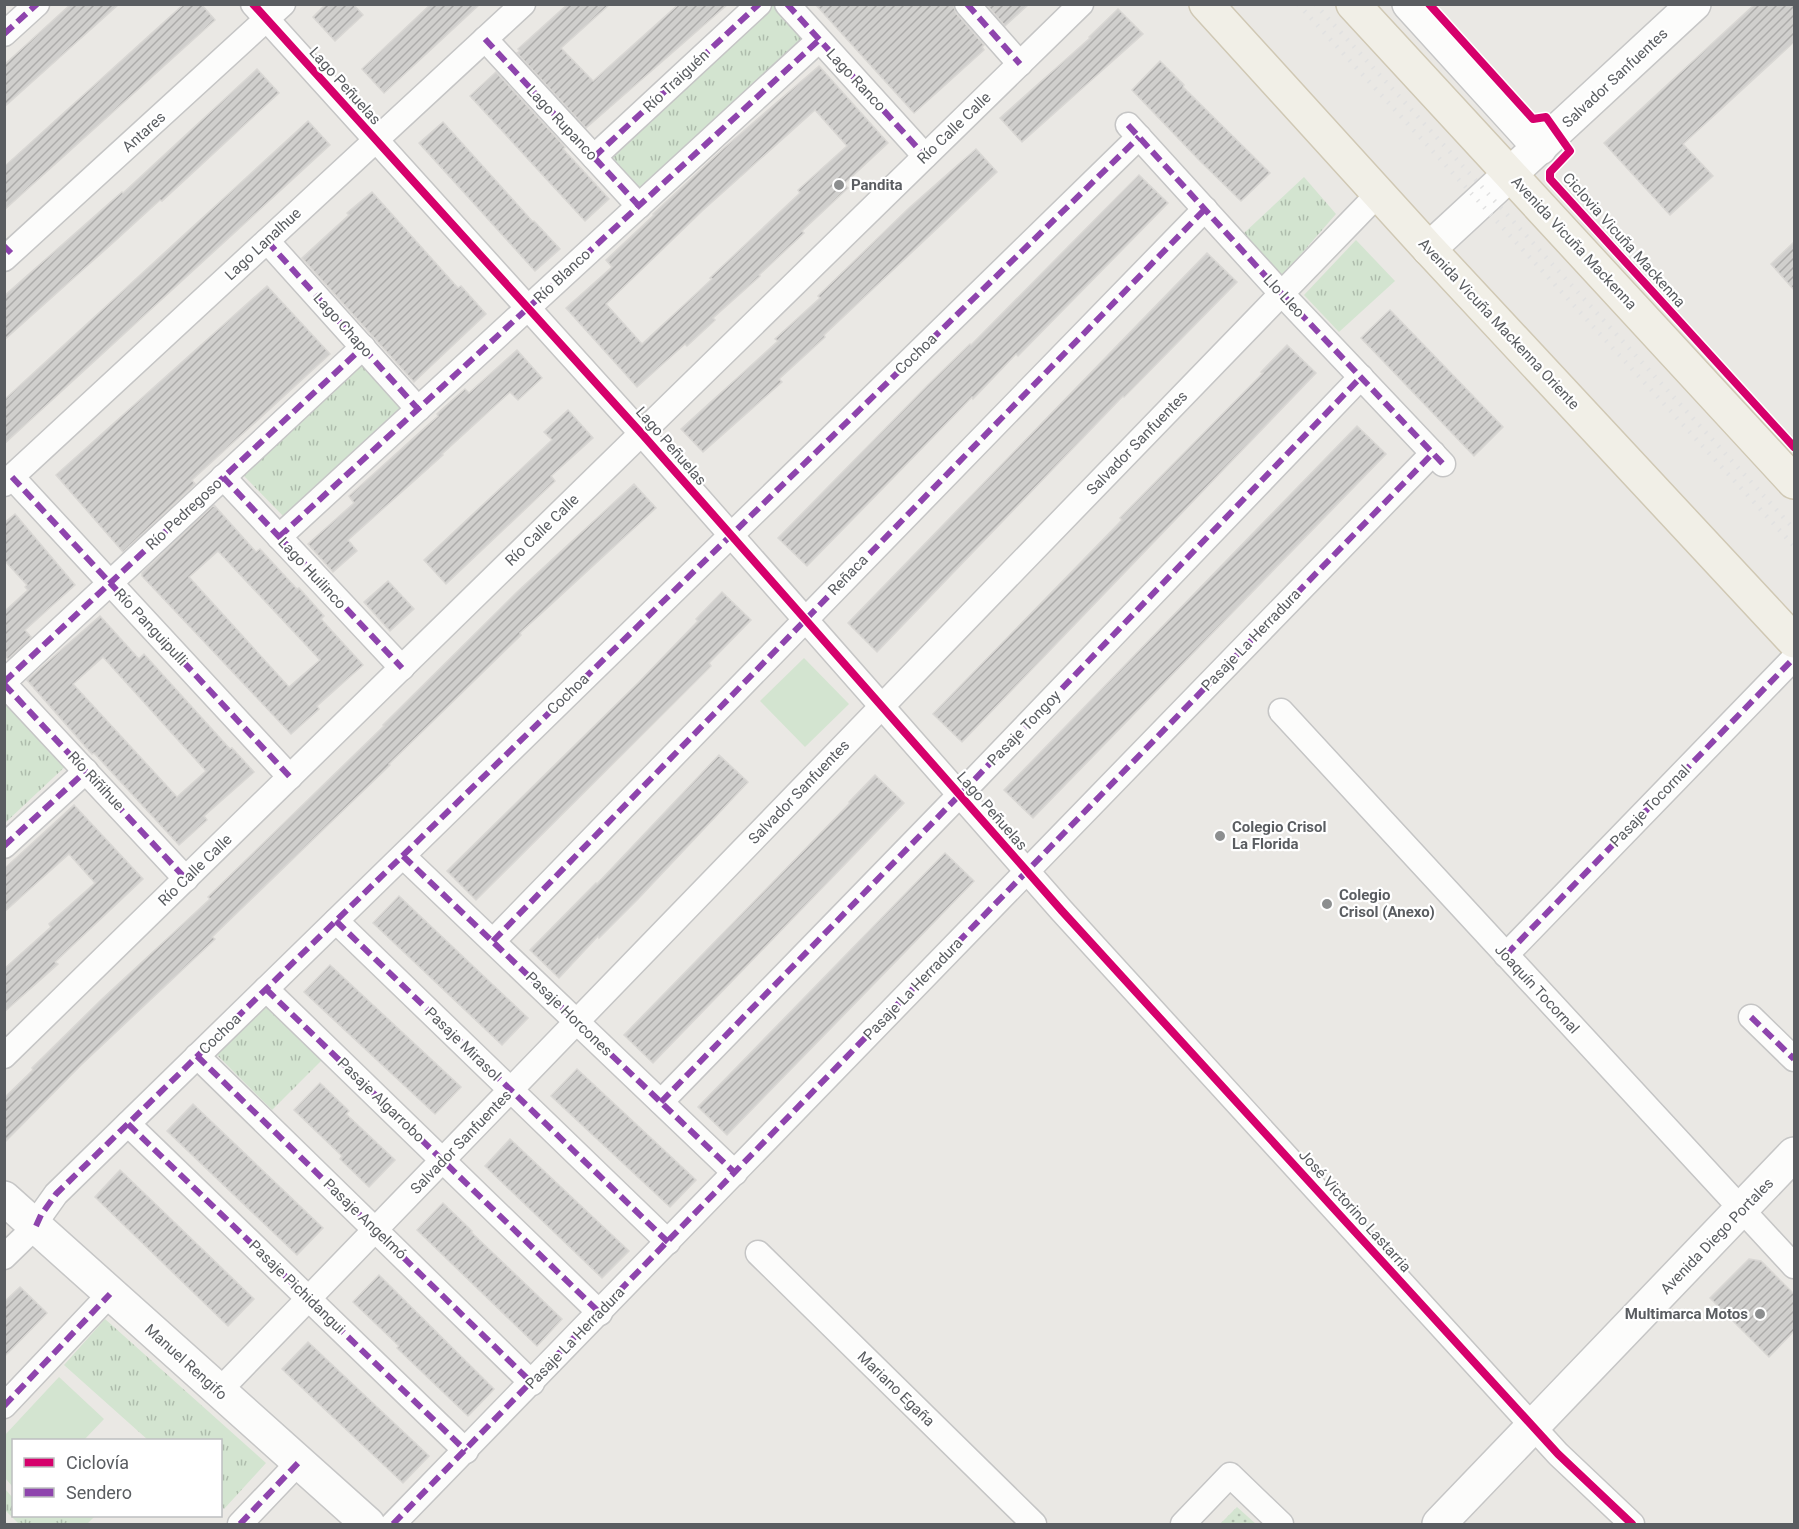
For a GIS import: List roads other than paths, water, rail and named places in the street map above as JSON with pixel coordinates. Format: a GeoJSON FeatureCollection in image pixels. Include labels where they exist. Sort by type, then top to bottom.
{"type":"FeatureCollection","features":[{"type":"Feature","properties":{"kind":"main road","name":"Avenida Vicuña Mackenna Oriente"},"geometry":{"type":"LineString","coordinates":[[1206,4],[1794,641]]}},
{"type":"Feature","properties":{"kind":"main road","name":"Avenida Vicuña Mackenna"},"geometry":{"type":"LineString","coordinates":[[1353,4],[1794,482]]}},
{"type":"Feature","properties":{"kind":"street"},"geometry":{"type":"LineString","coordinates":[[4,34],[37,4]]}},
{"type":"Feature","properties":{"kind":"street","name":"Lago Lanalhue"},"geometry":{"type":"LineString","coordinates":[[8,481],[523,4]]}},
{"type":"Feature","properties":{"kind":"street","name":"Río Traiguén"},"geometry":{"type":"LineString","coordinates":[[594,157],[759,4]]}},
{"type":"Feature","properties":{"kind":"street","name":"Lago Ranco"},"geometry":{"type":"LineString","coordinates":[[787,4],[925,156]]}},
{"type":"Feature","properties":{"kind":"street"},"geometry":{"type":"LineString","coordinates":[[967,4],[1020,64]]}},
{"type":"Feature","properties":{"kind":"street","name":"Río Calle Calle"},"geometry":{"type":"LineString","coordinates":[[4,1056],[1081,4]]}},
{"type":"Feature","properties":{"kind":"street"},"geometry":{"type":"LineString","coordinates":[[1409,4],[1540,148]]}},
{"type":"Feature","properties":{"kind":"street","name":"Salvador Sanfuentes"},"geometry":{"type":"LineString","coordinates":[[1430,249],[1694,4]]}},
{"type":"Feature","properties":{"kind":"street","name":"Lago Peñuelas"},"geometry":{"type":"LineString","coordinates":[[267,10],[376,140],[642,434],[1062,912]]}},
{"type":"Feature","properties":{"kind":"street","name":"Antares"},"geometry":{"type":"LineString","coordinates":[[7,253],[267,10]]}},
{"type":"Feature","properties":{"kind":"street","name":"Lago Rupanco"},"geometry":{"type":"LineString","coordinates":[[485,39],[639,206]]}},
{"type":"Feature","properties":{"kind":"street","name":"Río Blanco"},"geometry":{"type":"LineString","coordinates":[[279,537],[819,40]]}},
{"type":"Feature","properties":{"kind":"street","name":"Llo Lleo"},"geometry":{"type":"LineString","coordinates":[[1133,131],[1281,293],[1438,459]]}},
{"type":"Feature","properties":{"kind":"street","name":"Cochoa"},"geometry":{"type":"LineString","coordinates":[[4,1257],[36,1226],[56,1194],[730,535],[1133,131]]}},
{"type":"Feature","properties":{"kind":"street","name":"Salvador Sanfuentes"},"geometry":{"type":"LineString","coordinates":[[219,1391],[1379,193]]}},
{"type":"Feature","properties":{"kind":"street","name":"Reñaca"},"geometry":{"type":"LineString","coordinates":[[493,941],[1205,209]]}},
{"type":"Feature","properties":{"kind":"street","name":"Lago Chapo"},"geometry":{"type":"LineString","coordinates":[[267,241],[418,409]]}},
{"type":"Feature","properties":{"kind":"street","name":"Río Pedregoso"},"geometry":{"type":"LineString","coordinates":[[4,683],[363,347]]}},
{"type":"Feature","properties":{"kind":"street","name":"Pasaje Tongoy"},"geometry":{"type":"LineString","coordinates":[[661,1102],[1360,377]]}},
{"type":"Feature","properties":{"kind":"street","name":"Pasaje La Herradura"},"geometry":{"type":"LineString","coordinates":[[393,1524],[1027,872],[1438,459]]}},
{"type":"Feature","properties":{"kind":"street","name":"Lago Huilinco"},"geometry":{"type":"LineString","coordinates":[[223,477],[402,668]]}},
{"type":"Feature","properties":{"kind":"street","name":"Río Panguipulli"},"geometry":{"type":"LineString","coordinates":[[8,481],[110,583],[291,777]]}},
{"type":"Feature","properties":{"kind":"street","name":"Pasaje Tocornal"},"geometry":{"type":"LineString","coordinates":[[1506,955],[1794,658]]}},
{"type":"Feature","properties":{"kind":"street","name":"Río Riñihue"},"geometry":{"type":"LineString","coordinates":[[4,683],[186,879]]}},
{"type":"Feature","properties":{"kind":"street","name":"Joaquín Tocornal"},"geometry":{"type":"LineString","coordinates":[[1281,711],[1794,1266]]}},
{"type":"Feature","properties":{"kind":"street"},"geometry":{"type":"LineString","coordinates":[[4,846],[86,771]]}},
{"type":"Feature","properties":{"kind":"street","name":"Pasaje Horcones"},"geometry":{"type":"LineString","coordinates":[[403,856],[735,1173]]}},
{"type":"Feature","properties":{"kind":"street","name":"José Victorino Lastarria"},"geometry":{"type":"LineString","coordinates":[[1062,912],[1558,1454],[1632,1524]]}},
{"type":"Feature","properties":{"kind":"street","name":"Pasaje Mirasol"},"geometry":{"type":"LineString","coordinates":[[336,921],[668,1242]]}},
{"type":"Feature","properties":{"kind":"street","name":"Pasaje Algarrobo"},"geometry":{"type":"LineString","coordinates":[[266,989],[600,1313]]}},
{"type":"Feature","properties":{"kind":"street"},"geometry":{"type":"LineString","coordinates":[[1751,1017],[1794,1059]]}},
{"type":"Feature","properties":{"kind":"street","name":"Pasaje Angelmó"},"geometry":{"type":"LineString","coordinates":[[197,1056],[532,1383]]}},
{"type":"Feature","properties":{"kind":"street","name":"Pasaje Pichidangui"},"geometry":{"type":"LineString","coordinates":[[128,1124],[466,1451]]}},
{"type":"Feature","properties":{"kind":"street","name":"Avenida Diego Portales"},"geometry":{"type":"LineString","coordinates":[[1439,1524],[1794,1154]]}},
{"type":"Feature","properties":{"kind":"street","name":"Manuel Rengifo"},"geometry":{"type":"LineString","coordinates":[[4,1198],[368,1524]]}},
{"type":"Feature","properties":{"kind":"street","name":"Mariano Egaña"},"geometry":{"type":"LineString","coordinates":[[758,1253],[1034,1524]]}},
{"type":"Feature","properties":{"kind":"street"},"geometry":{"type":"LineString","coordinates":[[4,1406],[111,1294]]}},
{"type":"Feature","properties":{"kind":"street"},"geometry":{"type":"LineString","coordinates":[[240,1524],[299,1462]]}},
{"type":"Feature","properties":{"kind":"street"},"geometry":{"type":"LineString","coordinates":[[1183,1524],[1230,1474],[1281,1524]]}},
{"type":"Feature","properties":{"kind":"railway"},"geometry":{"type":"LineString","coordinates":[[1298,4],[1794,546]]}},
{"type":"Feature","properties":{"kind":"railway"},"geometry":{"type":"LineString","coordinates":[[1315,4],[1794,529]]}},
{"type":"Feature","properties":{"kind":"place","name":"Pandita"},"geometry":{"type":"Point","coordinates":[839,185]}},
{"type":"Feature","properties":{"kind":"place","name":"Colegio Crisol La Florida"},"geometry":{"type":"Point","coordinates":[1220,836]}},
{"type":"Feature","properties":{"kind":"place","name":"Colegio Crisol (Anexo)"},"geometry":{"type":"Point","coordinates":[1327,904]}},
{"type":"Feature","properties":{"kind":"place","name":"Multimarca Motos"},"geometry":{"type":"Point","coordinates":[1760,1314]}}]}
